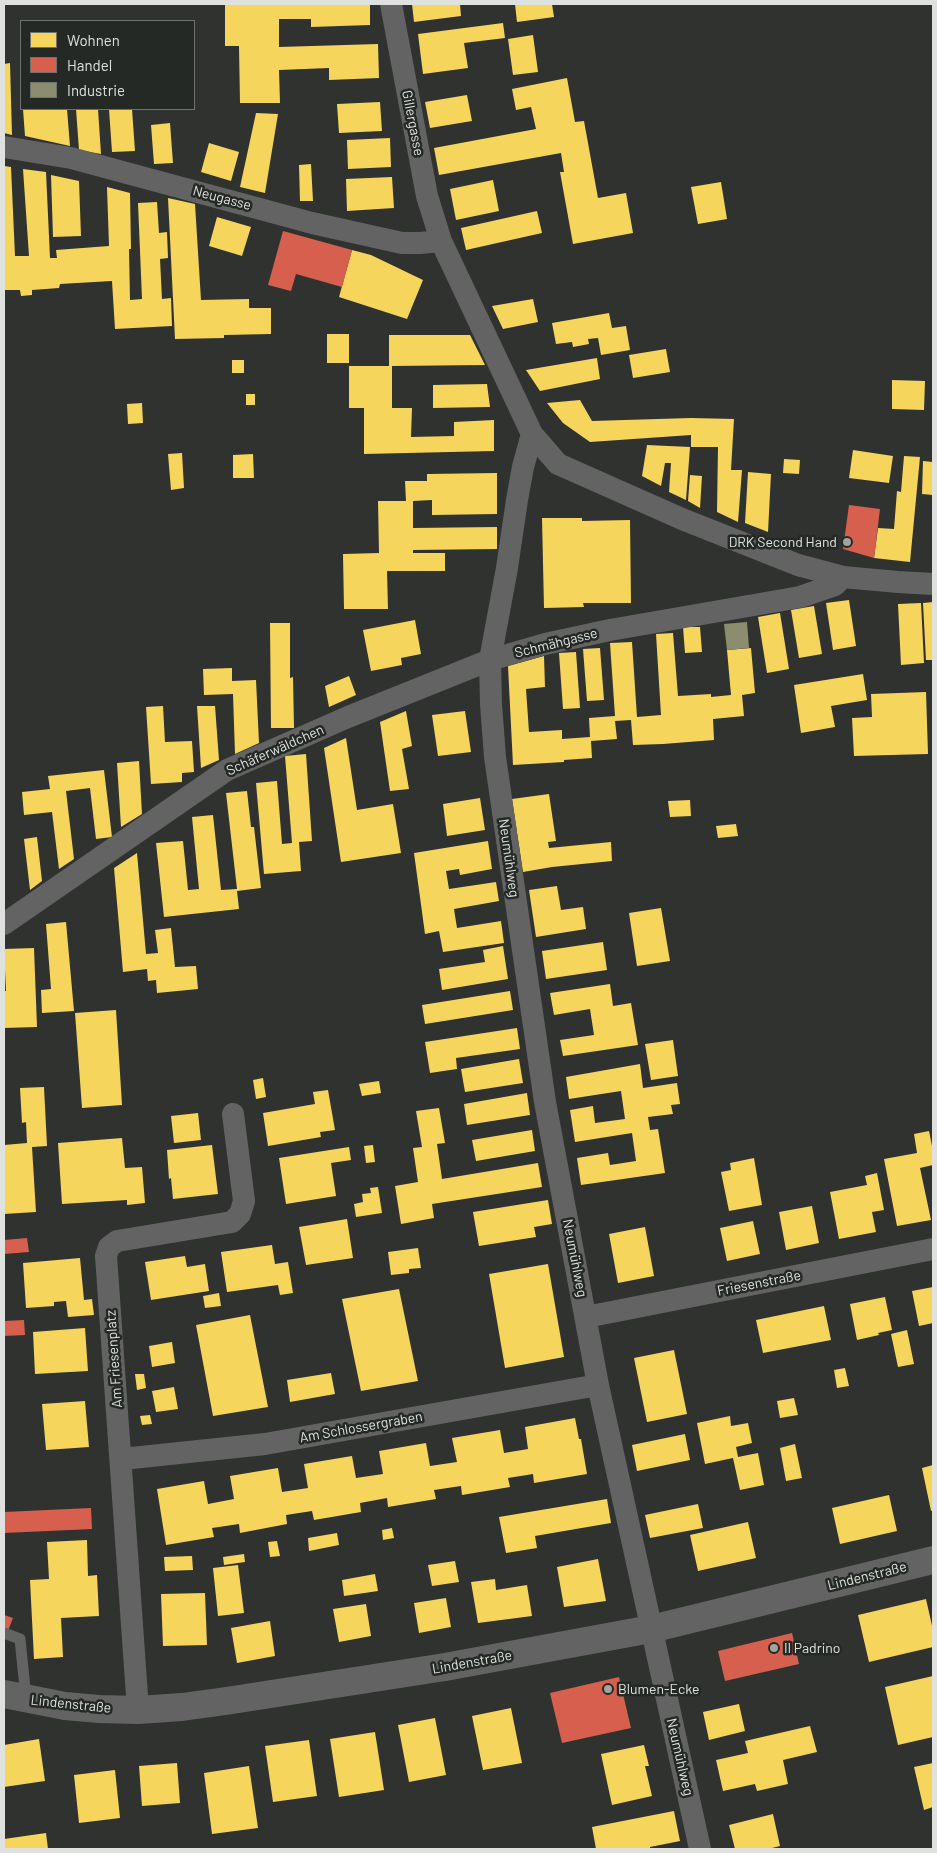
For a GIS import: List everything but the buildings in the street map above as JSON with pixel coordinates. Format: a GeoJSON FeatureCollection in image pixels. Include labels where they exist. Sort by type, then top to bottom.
{"type":"FeatureCollection","features":[{"type":"Feature","properties":{"kind":"main road","name":"Lindenstraße"},"geometry":{"type":"LineString","coordinates":[[15,1697],[64,1706],[138,1710],[226,1702],[454,1665],[651,1629],[933,1560]]}},
{"type":"Feature","properties":{"kind":"street","name":"Gillergasse"},"geometry":{"type":"LineString","coordinates":[[391,4],[427,196],[441,241]]}},
{"type":"Feature","properties":{"kind":"street","name":"Neugasse"},"geometry":{"type":"LineString","coordinates":[[4,147],[71,158],[312,223],[402,243],[420,244],[441,241]]}},
{"type":"Feature","properties":{"kind":"street"},"geometry":{"type":"LineString","coordinates":[[441,241],[532,434],[558,464],[682,519],[798,565],[843,577],[933,584]]}},
{"type":"Feature","properties":{"kind":"street","name":"Schmähgasse"},"geometry":{"type":"LineString","coordinates":[[532,434],[521,475],[507,568],[490,660],[545,644],[610,630],[800,598],[835,585],[843,577]]}},
{"type":"Feature","properties":{"kind":"street","name":"Schäferwäldchen"},"geometry":{"type":"LineString","coordinates":[[4,924],[227,770],[348,717],[490,660]]}},
{"type":"Feature","properties":{"kind":"street","name":"Neumühlweg"},"geometry":{"type":"LineString","coordinates":[[490,660],[491,704],[496,757],[545,1102],[598,1385],[700,1849]]}},
{"type":"Feature","properties":{"kind":"street","name":"Am Friesenplatz"},"geometry":{"type":"LineString","coordinates":[[138,1710],[122,1459],[106,1256],[109,1247],[117,1241],[232,1222],[240,1214],[244,1201],[233,1114]]}},
{"type":"Feature","properties":{"kind":"street","name":"Friesenstraße"},"geometry":{"type":"LineString","coordinates":[[586,1318],[933,1249]]}},
{"type":"Feature","properties":{"kind":"street","name":"Am Schlossergraben"},"geometry":{"type":"LineString","coordinates":[[122,1459],[265,1444],[598,1385]]}},
{"type":"Feature","properties":{"kind":"lane"},"geometry":{"type":"LineString","coordinates":[[4,1632],[20,1639],[15,1697]]}},
{"type":"Feature","properties":{"kind":"place","name":"DRK Second Hand"},"geometry":{"type":"Point","coordinates":[847,542]}},
{"type":"Feature","properties":{"kind":"place","name":"Il Padrino"},"geometry":{"type":"Point","coordinates":[774,1648]}},
{"type":"Feature","properties":{"kind":"place","name":"Blumen-Ecke"},"geometry":{"type":"Point","coordinates":[608,1689]}}]}
